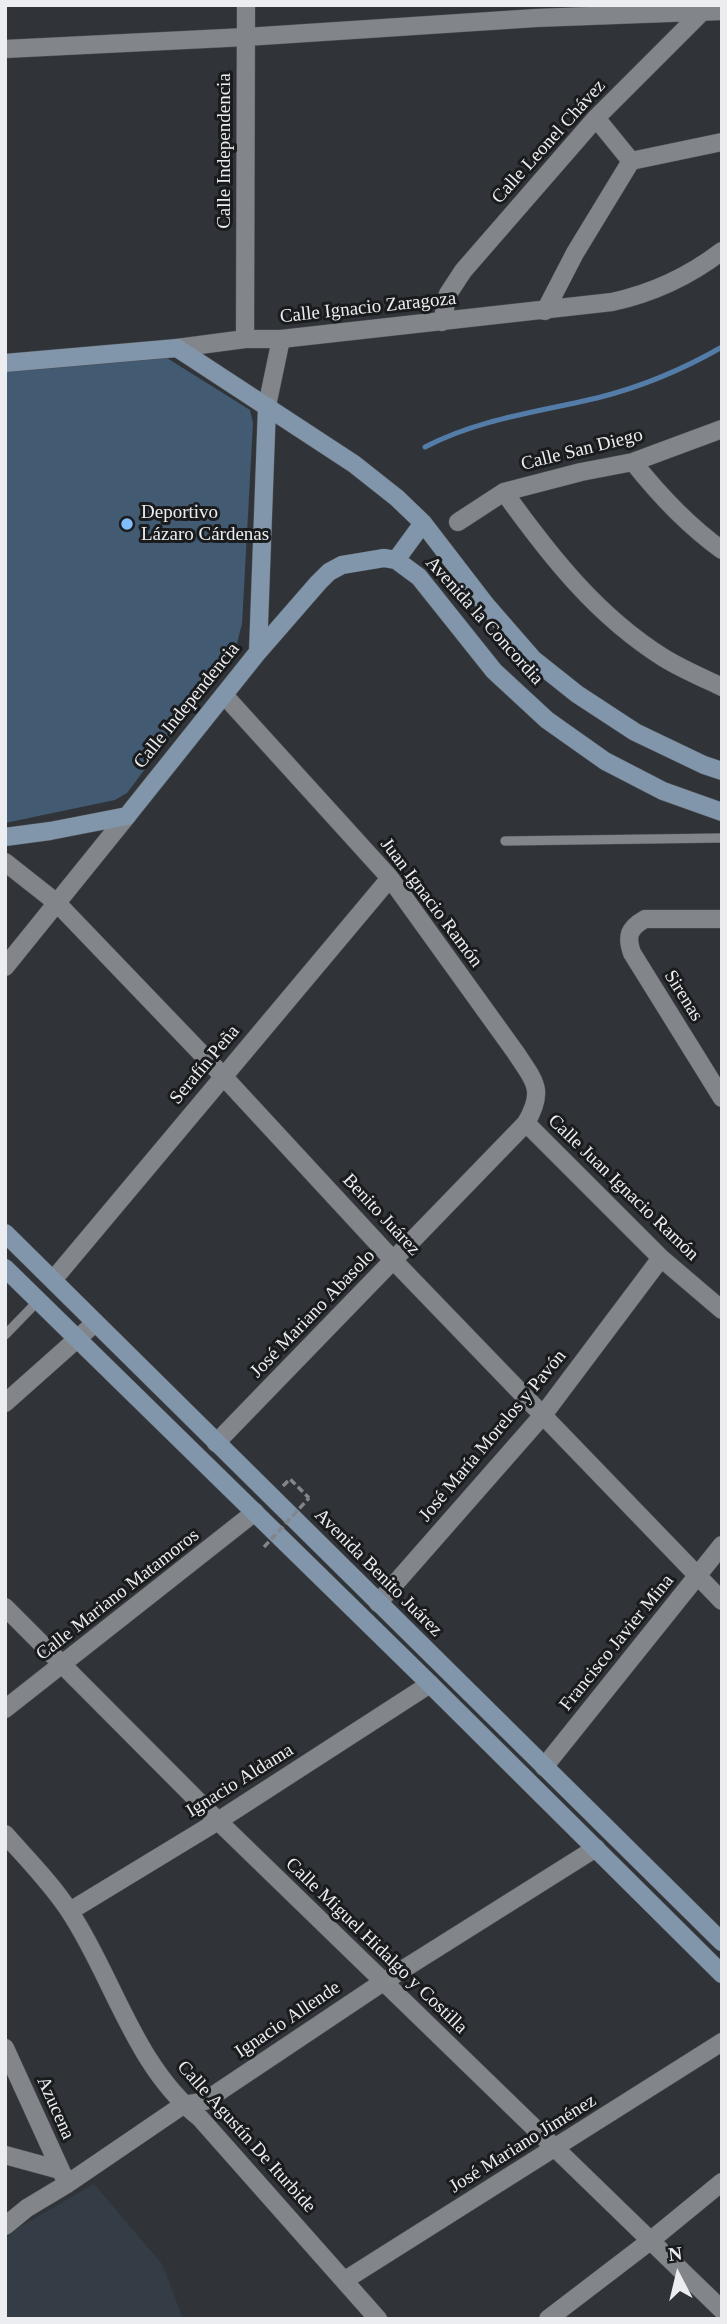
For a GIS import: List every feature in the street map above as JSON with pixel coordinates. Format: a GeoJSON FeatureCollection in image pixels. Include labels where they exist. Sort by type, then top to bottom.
{"type":"FeatureCollection","features":[{"type":"Feature","properties":{"kind":"main road","name":"Avenida la Concordia"},"geometry":{"type":"LineString","coordinates":[[177,348],[354,464],[397,498],[423,523],[486,605],[533,659],[577,694],[635,732],[722,771]]}},
{"type":"Feature","properties":{"kind":"main road","name":"Calle Ignacio Zaragoza"},"geometry":{"type":"LineString","coordinates":[[5,363],[177,348]]}},
{"type":"Feature","properties":{"kind":"main road","name":"Calle Independencia"},"geometry":{"type":"LineString","coordinates":[[127,816],[258,652],[267,406]]}},
{"type":"Feature","properties":{"kind":"main road"},"geometry":{"type":"LineString","coordinates":[[258,652],[329,572],[357,561],[384,558],[396,560],[423,523]]}},
{"type":"Feature","properties":{"kind":"main road","name":"Avenida la Concordia"},"geometry":{"type":"LineString","coordinates":[[396,560],[419,577],[495,671],[547,720],[617,767],[663,791],[722,813]]}},
{"type":"Feature","properties":{"kind":"main road"},"geometry":{"type":"LineString","coordinates":[[5,837],[127,816]]}},
{"type":"Feature","properties":{"kind":"main road","name":"Avenida Benito Juárez"},"geometry":{"type":"LineString","coordinates":[[5,1233],[544,1767],[720,1936]]}},
{"type":"Feature","properties":{"kind":"main road"},"geometry":{"type":"LineString","coordinates":[[5,1268],[722,1974]]}},
{"type":"Feature","properties":{"kind":"street","name":"Calle Independencia"},"geometry":{"type":"LineString","coordinates":[[246,5],[246,339]]}},
{"type":"Feature","properties":{"kind":"street","name":"Calle Leonel Chávez"},"geometry":{"type":"LineString","coordinates":[[442,321],[449,294],[463,271],[596,118],[705,9]]}},
{"type":"Feature","properties":{"kind":"street"},"geometry":{"type":"LineString","coordinates":[[5,49],[246,37],[536,12],[722,11]]}},
{"type":"Feature","properties":{"kind":"street"},"geometry":{"type":"LineString","coordinates":[[596,118],[631,161]]}},
{"type":"Feature","properties":{"kind":"street"},"geometry":{"type":"LineString","coordinates":[[545,311],[575,253],[631,161],[722,142]]}},
{"type":"Feature","properties":{"kind":"street","name":"Calle Ignacio Zaragoza"},"geometry":{"type":"LineString","coordinates":[[177,348],[612,302],[652,292],[674,283],[722,251]]}},
{"type":"Feature","properties":{"kind":"street","name":"Calle Independencia"},"geometry":{"type":"LineString","coordinates":[[267,406],[281,339]]}},
{"type":"Feature","properties":{"kind":"street","name":"Calle San Diego"},"geometry":{"type":"LineString","coordinates":[[458,522],[504,492],[633,462],[722,429]]}},
{"type":"Feature","properties":{"kind":"street"},"geometry":{"type":"LineString","coordinates":[[633,462],[662,499],[696,532],[722,551]]}},
{"type":"Feature","properties":{"kind":"street"},"geometry":{"type":"LineString","coordinates":[[504,492],[546,551],[589,599],[665,659],[722,687]]}},
{"type":"Feature","properties":{"kind":"street","name":"Juan Ignacio Ramón"},"geometry":{"type":"LineString","coordinates":[[224,695],[390,878],[534,1080],[537,1091],[535,1107],[526,1123]]}},
{"type":"Feature","properties":{"kind":"street","name":"Calle Independencia"},"geometry":{"type":"LineString","coordinates":[[5,967],[127,816]]}},
{"type":"Feature","properties":{"kind":"street","name":"Benito Juárez"},"geometry":{"type":"LineString","coordinates":[[5,862],[57,903],[223,1076],[394,1261],[722,1601]]}},
{"type":"Feature","properties":{"kind":"street","name":"Serafín Peña"},"geometry":{"type":"LineString","coordinates":[[53,1280],[390,878]]}},
{"type":"Feature","properties":{"kind":"street","name":"Sirenas"},"geometry":{"type":"LineString","coordinates":[[722,919],[645,919],[635,925],[629,933],[628,941],[632,954],[722,1098]]}},
{"type":"Feature","properties":{"kind":"street","name":"Calle Juan Ignacio Ramón"},"geometry":{"type":"LineString","coordinates":[[526,1123],[661,1258],[722,1310]]}},
{"type":"Feature","properties":{"kind":"street","name":"José Mariano Abasolo"},"geometry":{"type":"LineString","coordinates":[[216,1443],[526,1123]]}},
{"type":"Feature","properties":{"kind":"street","name":"José María Morelos y Pavón"},"geometry":{"type":"LineString","coordinates":[[378,1603],[544,1415],[661,1258]]}},
{"type":"Feature","properties":{"kind":"street"},"geometry":{"type":"LineString","coordinates":[[9,1394],[94,1323]]}},
{"type":"Feature","properties":{"kind":"street","name":"Calle Mariano Matamoros"},"geometry":{"type":"LineString","coordinates":[[5,1709],[255,1512]]}},
{"type":"Feature","properties":{"kind":"street","name":"Francisco Javier Mina"},"geometry":{"type":"LineString","coordinates":[[544,1767],[722,1545]]}},
{"type":"Feature","properties":{"kind":"street","name":"Calle Miguel Hidalgo y Costilla"},"geometry":{"type":"LineString","coordinates":[[5,1607],[218,1821],[722,2310]]}},
{"type":"Feature","properties":{"kind":"street","name":"Ignacio Aldama"},"geometry":{"type":"LineString","coordinates":[[70,1911],[218,1821],[430,1684]]}},
{"type":"Feature","properties":{"kind":"street","name":"Calle Agustín De Iturbide"},"geometry":{"type":"LineString","coordinates":[[5,1833],[70,1911],[156,2069],[183,2105],[200,2118],[378,2319]]}},
{"type":"Feature","properties":{"kind":"street","name":"Ignacio Allende"},"geometry":{"type":"LineString","coordinates":[[5,2225],[63,2177],[183,2105],[205,2101],[383,1982],[596,1848]]}},
{"type":"Feature","properties":{"kind":"street","name":"José Mariano Jiménez"},"geometry":{"type":"LineString","coordinates":[[345,2280],[722,2042]]}},
{"type":"Feature","properties":{"kind":"street","name":"Azucena"},"geometry":{"type":"LineString","coordinates":[[5,2048],[63,2177]]}},
{"type":"Feature","properties":{"kind":"street"},"geometry":{"type":"LineString","coordinates":[[5,2155],[63,2177]]}},
{"type":"Feature","properties":{"kind":"street"},"geometry":{"type":"LineString","coordinates":[[548,2319],[722,2182]]}},
{"type":"Feature","properties":{"kind":"lane"},"geometry":{"type":"LineString","coordinates":[[505,841],[722,838]]}},
{"type":"Feature","properties":{"kind":"lane"},"geometry":{"type":"LineString","coordinates":[[5,1335],[38,1301]]}},
{"type":"Feature","properties":{"kind":"path"},"geometry":{"type":"LineString","coordinates":[[264,1547],[310,1498],[290,1479]]}},
{"type":"Feature","properties":{"kind":"shaded area","name":"Deportivo Lázaro Cárdenas"},"geometry":{"type":"Polygon","coordinates":[[[167,358],[250,410],[253,423],[242,624],[236,647],[127,793],[115,800],[5,823],[5,372],[167,358]]]}},
{"type":"Feature","properties":{"kind":"shaded area"},"geometry":{"type":"Polygon","coordinates":[[[94,2184],[162,2264],[183,2319],[5,2319],[5,2242],[9,2235],[94,2184]]]}},
{"type":"Feature","properties":{"kind":"waterway"},"geometry":{"type":"LineString","coordinates":[[425,447],[445,437],[488,423],[629,389],[692,363],[722,347]]}},
{"type":"Feature","properties":{"kind":"place","name":"Deportivo Lázaro Cárdenas"},"geometry":{"type":"Point","coordinates":[127,524]}}]}
